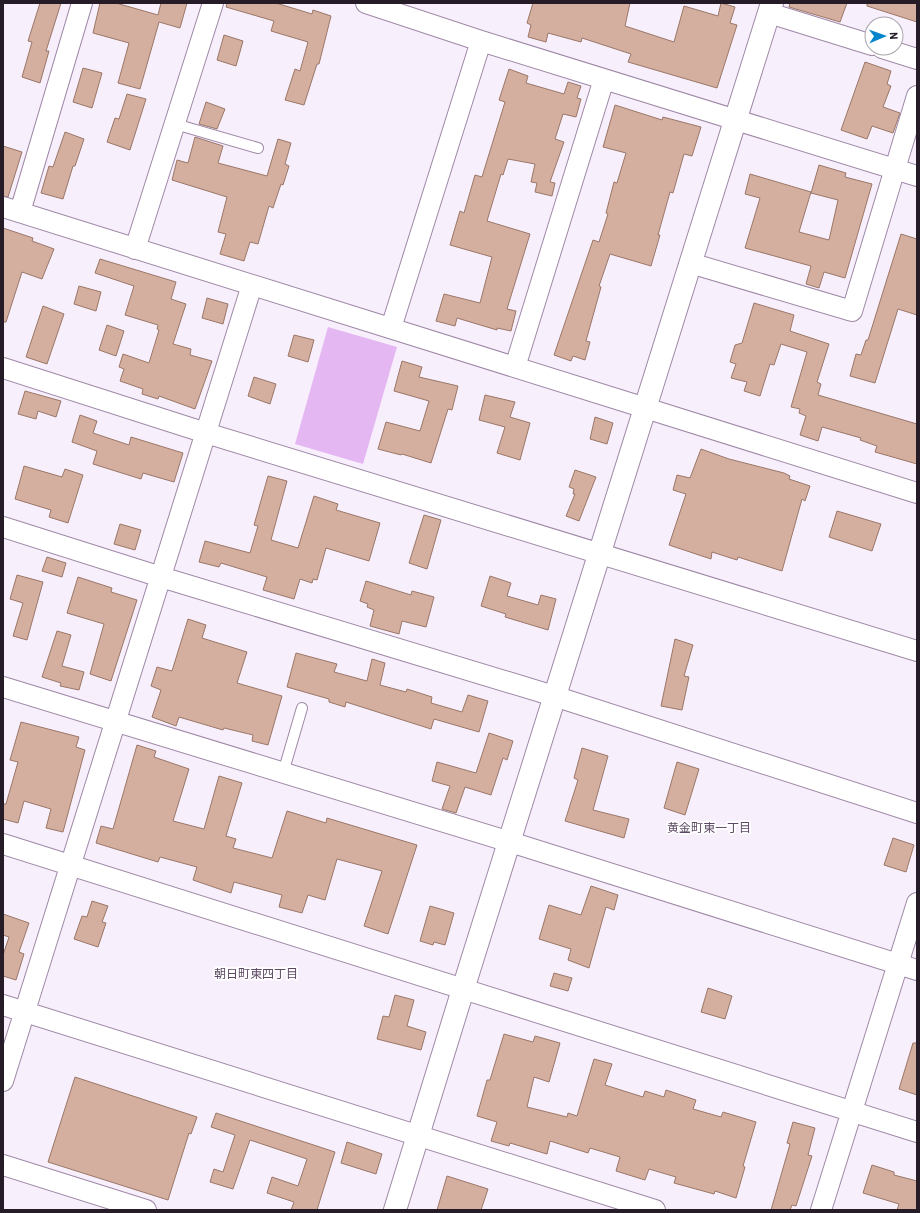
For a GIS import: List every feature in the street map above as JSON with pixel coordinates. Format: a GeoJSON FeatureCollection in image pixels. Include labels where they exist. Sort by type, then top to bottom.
{"type":"FeatureCollection","features":[{"type":"Feature","properties":{"kind":"street"},"geometry":{"type":"LineString","coordinates":[[82,3],[12,210],[917,493]]}},
{"type":"Feature","properties":{"kind":"street"},"geometry":{"type":"LineString","coordinates":[[135,249],[213,3]]}},
{"type":"Feature","properties":{"kind":"street"},"geometry":{"type":"LineString","coordinates":[[366,3],[481,41],[917,176]]}},
{"type":"Feature","properties":{"kind":"street"},"geometry":{"type":"LineString","coordinates":[[395,1210],[554,696],[770,8],[864,42]]}},
{"type":"Feature","properties":{"kind":"street"},"geometry":{"type":"LineString","coordinates":[[391,328],[481,41]]}},
{"type":"Feature","properties":{"kind":"street"},"geometry":{"type":"LineString","coordinates":[[904,55],[917,59]]}},
{"type":"Feature","properties":{"kind":"street"},"geometry":{"type":"LineString","coordinates":[[516,367],[604,79]]}},
{"type":"Feature","properties":{"kind":"street"},"geometry":{"type":"LineString","coordinates":[[690,263],[852,310],[917,96]]}},
{"type":"Feature","properties":{"kind":"street"},"geometry":{"type":"LineString","coordinates":[[3,1081],[252,285]]}},
{"type":"Feature","properties":{"kind":"street"},"geometry":{"type":"LineString","coordinates":[[3,368],[206,433],[917,651]]}},
{"type":"Feature","properties":{"kind":"street"},"geometry":{"type":"LineString","coordinates":[[3,527],[161,577],[554,696],[917,813]]}},
{"type":"Feature","properties":{"kind":"street"},"geometry":{"type":"LineString","coordinates":[[3,687],[509,842],[917,970]]}},
{"type":"Feature","properties":{"kind":"street"},"geometry":{"type":"LineString","coordinates":[[3,844],[917,1132]]}},
{"type":"Feature","properties":{"kind":"street"},"geometry":{"type":"LineString","coordinates":[[822,1210],[917,903]]}},
{"type":"Feature","properties":{"kind":"street"},"geometry":{"type":"LineString","coordinates":[[3,1005],[419,1136],[629,1206],[655,1210]]}},
{"type":"Feature","properties":{"kind":"street"},"geometry":{"type":"LineString","coordinates":[[3,1165],[146,1210]]}},
{"type":"Feature","properties":{"kind":"lane"},"geometry":{"type":"LineString","coordinates":[[175,124],[258,148]]}},
{"type":"Feature","properties":{"kind":"lane"},"geometry":{"type":"LineString","coordinates":[[283,773],[302,708]]}},
{"type":"Feature","properties":{"kind":"shaded area"},"geometry":{"type":"Polygon","coordinates":[[[328,327],[397,347],[363,464],[295,444],[328,327]]]}},
{"type":"Feature","properties":{"kind":"building"},"geometry":{"type":"Polygon","coordinates":[[[40,3],[61,3],[46,51],[49,51],[40,83],[22,77],[32,42],[28,41],[40,3]]]}},
{"type":"Feature","properties":{"kind":"building"},"geometry":{"type":"Polygon","coordinates":[[[100,3],[116,3],[158,15],[161,3],[187,3],[180,28],[159,22],[140,89],[118,83],[129,43],[93,33],[100,3]]]}},
{"type":"Feature","properties":{"kind":"building"},"geometry":{"type":"Polygon","coordinates":[[[227,3],[276,3],[312,14],[313,10],[331,16],[319,64],[317,64],[304,105],[285,100],[295,69],[300,71],[308,42],[271,31],[274,21],[226,7],[227,3]]]}},
{"type":"Feature","properties":{"kind":"building"},"geometry":{"type":"Polygon","coordinates":[[[533,3],[630,3],[625,26],[674,42],[684,6],[718,16],[721,3],[735,7],[730,23],[737,25],[717,88],[628,62],[631,54],[582,38],[581,42],[548,33],[546,42],[528,37],[531,25],[527,23],[533,3]]]}},
{"type":"Feature","properties":{"kind":"building"},"geometry":{"type":"Polygon","coordinates":[[[790,3],[847,3],[840,22],[789,7],[790,3]]]}},
{"type":"Feature","properties":{"kind":"building"},"geometry":{"type":"Polygon","coordinates":[[[867,3],[917,3],[917,22],[904,18],[904,16],[898,16],[867,6],[867,3]]]}},
{"type":"Feature","properties":{"kind":"building"},"geometry":{"type":"Polygon","coordinates":[[[224,35],[243,41],[236,66],[217,60],[224,35]]]}},
{"type":"Feature","properties":{"kind":"building"},"geometry":{"type":"Polygon","coordinates":[[[865,62],[891,71],[887,84],[891,86],[883,107],[900,113],[893,133],[872,126],[867,139],[841,130],[865,62]]]}},
{"type":"Feature","properties":{"kind":"building"},"geometry":{"type":"Polygon","coordinates":[[[83,68],[102,73],[92,108],[73,102],[83,68]]]}},
{"type":"Feature","properties":{"kind":"building"},"geometry":{"type":"Polygon","coordinates":[[[509,69],[528,76],[526,83],[564,94],[568,82],[581,86],[577,98],[581,99],[576,117],[563,114],[555,139],[564,142],[550,182],[555,183],[552,196],[535,192],[537,183],[531,182],[535,164],[508,159],[503,175],[501,174],[487,221],[530,234],[507,309],[516,311],[511,331],[497,328],[497,330],[457,318],[455,326],[436,321],[444,294],[480,303],[492,257],[450,245],[460,211],[464,213],[475,175],[482,177],[505,102],[499,100],[509,69]]]}},
{"type":"Feature","properties":{"kind":"building"},"geometry":{"type":"Polygon","coordinates":[[[127,94],[146,99],[130,150],[107,142],[115,118],[119,119],[127,94]]]}},
{"type":"Feature","properties":{"kind":"building"},"geometry":{"type":"Polygon","coordinates":[[[206,102],[225,109],[217,129],[199,124],[206,102]]]}},
{"type":"Feature","properties":{"kind":"building"},"geometry":{"type":"Polygon","coordinates":[[[615,105],[662,120],[663,117],[701,127],[692,156],[684,154],[673,193],[670,192],[651,266],[610,254],[599,286],[601,287],[586,341],[590,342],[585,360],[573,356],[571,361],[554,355],[593,240],[599,242],[608,214],[606,213],[614,182],[617,183],[626,153],[603,147],[615,105]]]}},
{"type":"Feature","properties":{"kind":"building"},"geometry":{"type":"Polygon","coordinates":[[[65,132],[84,139],[75,166],[73,166],[63,199],[41,193],[49,166],[53,167],[65,132]]]}},
{"type":"Feature","properties":{"kind":"building"},"geometry":{"type":"Polygon","coordinates":[[[195,137],[223,146],[218,163],[267,176],[278,139],[291,143],[285,164],[289,166],[283,185],[281,184],[273,208],[269,206],[258,244],[250,242],[244,261],[220,254],[226,234],[218,232],[227,197],[172,180],[177,160],[188,163],[195,137]]]}},
{"type":"Feature","properties":{"kind":"building"},"geometry":{"type":"Polygon","coordinates":[[[3,146],[22,152],[8,197],[3,196],[3,146]]]}},
{"type":"Feature","properties":{"kind":"building"},"geometry":{"type":"Polygon","coordinates":[[[819,165],[846,173],[845,177],[872,184],[845,278],[824,272],[819,288],[806,284],[811,266],[745,248],[760,198],[745,194],[750,174],[811,192],[799,232],[829,240],[838,200],[811,193],[819,165]]]}},
{"type":"Feature","properties":{"kind":"building"},"geometry":{"type":"Polygon","coordinates":[[[3,228],[33,238],[32,241],[54,249],[42,279],[22,272],[6,322],[3,322],[3,228]]]}},
{"type":"Feature","properties":{"kind":"building"},"geometry":{"type":"Polygon","coordinates":[[[901,234],[917,239],[917,315],[898,309],[875,383],[850,376],[856,354],[861,355],[866,340],[868,340],[901,234]]]}},
{"type":"Feature","properties":{"kind":"building"},"geometry":{"type":"Polygon","coordinates":[[[100,259],[176,282],[171,299],[186,304],[173,344],[191,349],[190,355],[212,361],[195,409],[159,396],[158,399],[142,394],[143,389],[120,381],[124,369],[119,367],[123,354],[149,363],[159,330],[157,329],[158,325],[125,315],[134,286],[95,273],[100,259]]]}},
{"type":"Feature","properties":{"kind":"building"},"geometry":{"type":"Polygon","coordinates":[[[79,286],[101,292],[96,311],[74,304],[79,286]]]}},
{"type":"Feature","properties":{"kind":"building"},"geometry":{"type":"Polygon","coordinates":[[[207,298],[228,304],[223,324],[202,318],[207,298]]]}},
{"type":"Feature","properties":{"kind":"building"},"geometry":{"type":"Polygon","coordinates":[[[754,303],[794,315],[790,331],[829,344],[817,382],[821,384],[818,395],[917,424],[917,464],[875,452],[877,446],[860,440],[861,438],[822,427],[818,441],[800,435],[806,416],[799,413],[800,409],[791,407],[807,352],[781,344],[774,365],[770,364],[760,396],[744,391],[747,382],[731,378],[736,364],[730,362],[735,345],[742,343],[754,303]]]}},
{"type":"Feature","properties":{"kind":"building"},"geometry":{"type":"Polygon","coordinates":[[[43,306],[64,314],[47,364],[26,357],[43,306]]]}},
{"type":"Feature","properties":{"kind":"building"},"geometry":{"type":"Polygon","coordinates":[[[107,325],[124,331],[116,356],[99,350],[107,325]]]}},
{"type":"Feature","properties":{"kind":"building"},"geometry":{"type":"Polygon","coordinates":[[[294,335],[314,340],[308,362],[288,356],[294,335]]]}},
{"type":"Feature","properties":{"kind":"building"},"geometry":{"type":"Polygon","coordinates":[[[402,361],[422,367],[419,377],[458,386],[452,410],[448,409],[431,463],[402,454],[378,449],[386,422],[420,431],[429,401],[394,391],[402,361]]]}},
{"type":"Feature","properties":{"kind":"building"},"geometry":{"type":"Polygon","coordinates":[[[254,377],[276,384],[270,404],[248,396],[254,377]]]}},
{"type":"Feature","properties":{"kind":"building"},"geometry":{"type":"Polygon","coordinates":[[[25,391],[61,401],[56,417],[38,411],[36,419],[18,414],[25,391]]]}},
{"type":"Feature","properties":{"kind":"building"},"geometry":{"type":"Polygon","coordinates":[[[485,395],[515,402],[510,417],[530,423],[520,460],[497,453],[505,427],[479,420],[485,395]]]}},
{"type":"Feature","properties":{"kind":"building"},"geometry":{"type":"Polygon","coordinates":[[[80,415],[97,421],[93,433],[129,445],[131,437],[183,453],[174,482],[143,473],[141,479],[93,464],[97,451],[72,442],[80,415]]]}},
{"type":"Feature","properties":{"kind":"building"},"geometry":{"type":"Polygon","coordinates":[[[595,417],[613,423],[607,444],[590,439],[595,417]]]}},
{"type":"Feature","properties":{"kind":"building"},"geometry":{"type":"Polygon","coordinates":[[[701,449],[729,459],[784,473],[790,476],[789,479],[810,486],[805,501],[802,499],[782,571],[738,557],[737,560],[712,552],[711,559],[669,545],[686,494],[673,490],[677,475],[690,478],[701,449]]]}},
{"type":"Feature","properties":{"kind":"building"},"geometry":{"type":"Polygon","coordinates":[[[24,466],[62,477],[65,469],[83,475],[68,523],[49,517],[51,510],[15,499],[24,466]]]}},
{"type":"Feature","properties":{"kind":"building"},"geometry":{"type":"Polygon","coordinates":[[[575,470],[596,477],[579,521],[566,516],[575,494],[573,494],[574,489],[569,487],[575,470]]]}},
{"type":"Feature","properties":{"kind":"building"},"geometry":{"type":"Polygon","coordinates":[[[268,476],[287,481],[271,540],[298,548],[314,496],[338,504],[336,510],[380,523],[369,561],[326,548],[317,580],[313,579],[312,583],[300,579],[294,599],[263,590],[267,577],[221,563],[219,567],[199,562],[205,541],[250,553],[258,526],[254,525],[268,476]]]}},
{"type":"Feature","properties":{"kind":"building"},"geometry":{"type":"Polygon","coordinates":[[[837,511],[881,524],[872,551],[829,537],[837,511]]]}},
{"type":"Feature","properties":{"kind":"building"},"geometry":{"type":"Polygon","coordinates":[[[424,515],[441,520],[427,569],[409,563],[424,515]]]}},
{"type":"Feature","properties":{"kind":"building"},"geometry":{"type":"Polygon","coordinates":[[[120,524],[141,530],[135,550],[114,544],[120,524]]]}},
{"type":"Feature","properties":{"kind":"building"},"geometry":{"type":"Polygon","coordinates":[[[47,557],[66,563],[62,577],[42,571],[47,557]]]}},
{"type":"Feature","properties":{"kind":"building"},"geometry":{"type":"Polygon","coordinates":[[[17,575],[43,582],[27,640],[13,636],[23,603],[10,599],[17,575]]]}},
{"type":"Feature","properties":{"kind":"building"},"geometry":{"type":"Polygon","coordinates":[[[490,576],[511,583],[507,596],[538,605],[541,595],[556,599],[548,630],[505,617],[506,614],[481,606],[490,576]]]}},
{"type":"Feature","properties":{"kind":"building"},"geometry":{"type":"Polygon","coordinates":[[[78,577],[112,588],[111,592],[137,600],[111,681],[90,674],[104,624],[67,613],[78,577]]]}},
{"type":"Feature","properties":{"kind":"building"},"geometry":{"type":"Polygon","coordinates":[[[366,581],[411,595],[412,591],[434,597],[426,627],[402,621],[399,634],[370,626],[374,610],[367,607],[368,604],[360,601],[366,581]]]}},
{"type":"Feature","properties":{"kind":"building"},"geometry":{"type":"Polygon","coordinates":[[[188,619],[206,625],[202,638],[247,652],[237,683],[282,696],[268,745],[252,741],[253,735],[224,728],[223,730],[179,717],[176,726],[152,717],[161,690],[151,686],[157,667],[172,671],[188,619]]]}},
{"type":"Feature","properties":{"kind":"building"},"geometry":{"type":"Polygon","coordinates":[[[57,631],[71,635],[62,666],[84,672],[79,690],[60,686],[61,683],[42,677],[57,631]]]}},
{"type":"Feature","properties":{"kind":"building"},"geometry":{"type":"Polygon","coordinates":[[[675,639],[693,645],[684,676],[689,677],[682,710],[661,706],[675,639]]]}},
{"type":"Feature","properties":{"kind":"building"},"geometry":{"type":"Polygon","coordinates":[[[296,653],[337,664],[334,672],[367,681],[372,659],[385,663],[380,685],[406,692],[407,689],[432,697],[431,703],[462,712],[468,695],[488,701],[479,732],[434,719],[431,729],[346,702],[345,707],[329,702],[329,699],[287,687],[296,653]]]}},
{"type":"Feature","properties":{"kind":"building"},"geometry":{"type":"Polygon","coordinates":[[[21,722],[79,737],[76,747],[85,750],[63,832],[46,828],[51,809],[24,801],[18,823],[3,819],[3,804],[6,804],[18,762],[10,760],[21,722]]]}},
{"type":"Feature","properties":{"kind":"building"},"geometry":{"type":"Polygon","coordinates":[[[489,733],[513,741],[507,760],[503,758],[491,795],[465,787],[456,813],[442,809],[450,786],[432,781],[437,762],[476,773],[489,733]]]}},
{"type":"Feature","properties":{"kind":"building"},"geometry":{"type":"Polygon","coordinates":[[[137,745],[156,751],[154,757],[189,769],[173,821],[204,829],[219,776],[242,783],[226,836],[236,839],[233,848],[272,858],[287,811],[326,823],[327,818],[417,845],[388,934],[364,926],[382,871],[337,859],[325,900],[308,895],[302,913],[279,907],[282,895],[234,882],[231,893],[193,880],[197,867],[160,857],[158,862],[96,843],[101,826],[113,829],[137,745]]]}},
{"type":"Feature","properties":{"kind":"building"},"geometry":{"type":"Polygon","coordinates":[[[582,748],[608,756],[593,810],[629,819],[624,838],[565,821],[578,780],[574,778],[582,748]]]}},
{"type":"Feature","properties":{"kind":"building"},"geometry":{"type":"Polygon","coordinates":[[[677,762],[699,769],[685,815],[664,808],[677,762]]]}},
{"type":"Feature","properties":{"kind":"building"},"geometry":{"type":"Polygon","coordinates":[[[893,838],[914,845],[906,872],[884,865],[893,838]]]}},
{"type":"Feature","properties":{"kind":"building"},"geometry":{"type":"Polygon","coordinates":[[[591,886],[618,895],[614,910],[606,907],[589,968],[568,960],[571,949],[539,939],[549,905],[581,915],[591,886]]]}},
{"type":"Feature","properties":{"kind":"building"},"geometry":{"type":"Polygon","coordinates":[[[92,901],[108,906],[102,922],[106,923],[98,947],[74,939],[82,916],[87,917],[92,901]]]}},
{"type":"Feature","properties":{"kind":"building"},"geometry":{"type":"Polygon","coordinates":[[[430,906],[454,913],[445,945],[434,942],[433,945],[420,941],[430,906]]]}},
{"type":"Feature","properties":{"kind":"building"},"geometry":{"type":"Polygon","coordinates":[[[3,914],[29,923],[19,952],[24,954],[16,980],[3,976],[3,955],[9,937],[3,935],[3,914]]]}},
{"type":"Feature","properties":{"kind":"building"},"geometry":{"type":"Polygon","coordinates":[[[554,973],[572,978],[568,991],[550,986],[554,973]]]}},
{"type":"Feature","properties":{"kind":"building"},"geometry":{"type":"Polygon","coordinates":[[[708,988],[732,996],[725,1019],[701,1012],[708,988]]]}},
{"type":"Feature","properties":{"kind":"building"},"geometry":{"type":"Polygon","coordinates":[[[395,995],[414,1000],[407,1026],[426,1032],[421,1050],[377,1039],[383,1016],[389,1017],[395,995]]]}},
{"type":"Feature","properties":{"kind":"building"},"geometry":{"type":"Polygon","coordinates":[[[504,1034],[533,1042],[535,1036],[560,1043],[549,1082],[534,1077],[527,1107],[567,1117],[568,1113],[577,1116],[594,1059],[612,1064],[605,1085],[643,1097],[645,1091],[664,1097],[666,1090],[696,1100],[693,1109],[721,1117],[723,1112],[756,1122],[743,1166],[745,1167],[736,1198],[715,1191],[714,1194],[674,1183],[676,1177],[649,1169],[645,1180],[616,1171],[620,1157],[590,1148],[588,1153],[550,1141],[547,1154],[510,1143],[509,1146],[491,1141],[497,1122],[477,1116],[487,1080],[490,1080],[504,1034]]]}},
{"type":"Feature","properties":{"kind":"building"},"geometry":{"type":"Polygon","coordinates":[[[913,1043],[917,1043],[917,1095],[899,1089],[913,1043]]]}},
{"type":"Feature","properties":{"kind":"building"},"geometry":{"type":"Polygon","coordinates":[[[75,1077],[197,1117],[191,1134],[189,1133],[168,1200],[48,1162],[75,1077]]]}},
{"type":"Feature","properties":{"kind":"building"},"geometry":{"type":"Polygon","coordinates":[[[216,1113],[335,1152],[317,1210],[291,1210],[294,1202],[267,1193],[272,1177],[298,1186],[307,1159],[250,1140],[233,1189],[210,1182],[214,1169],[223,1172],[235,1135],[211,1127],[216,1113]]]}},
{"type":"Feature","properties":{"kind":"building"},"geometry":{"type":"Polygon","coordinates":[[[793,1122],[815,1128],[808,1155],[812,1156],[796,1206],[792,1205],[790,1210],[771,1210],[790,1144],[787,1143],[793,1122]]]}},
{"type":"Feature","properties":{"kind":"building"},"geometry":{"type":"Polygon","coordinates":[[[347,1142],[382,1154],[376,1174],[341,1163],[347,1142]]]}},
{"type":"Feature","properties":{"kind":"building"},"geometry":{"type":"Polygon","coordinates":[[[872,1165],[894,1172],[894,1175],[917,1181],[917,1210],[897,1210],[899,1204],[863,1193],[872,1165]]]}},
{"type":"Feature","properties":{"kind":"building"},"geometry":{"type":"Polygon","coordinates":[[[447,1176],[488,1189],[481,1210],[437,1210],[447,1176]]]}},
{"type":"Feature","properties":{"kind":"district","name":"黄金町東一丁目"},"geometry":{"type":"Point","coordinates":[709,827]}},
{"type":"Feature","properties":{"kind":"district","name":"朝日町東四丁目"},"geometry":{"type":"Point","coordinates":[256,973]}}]}
